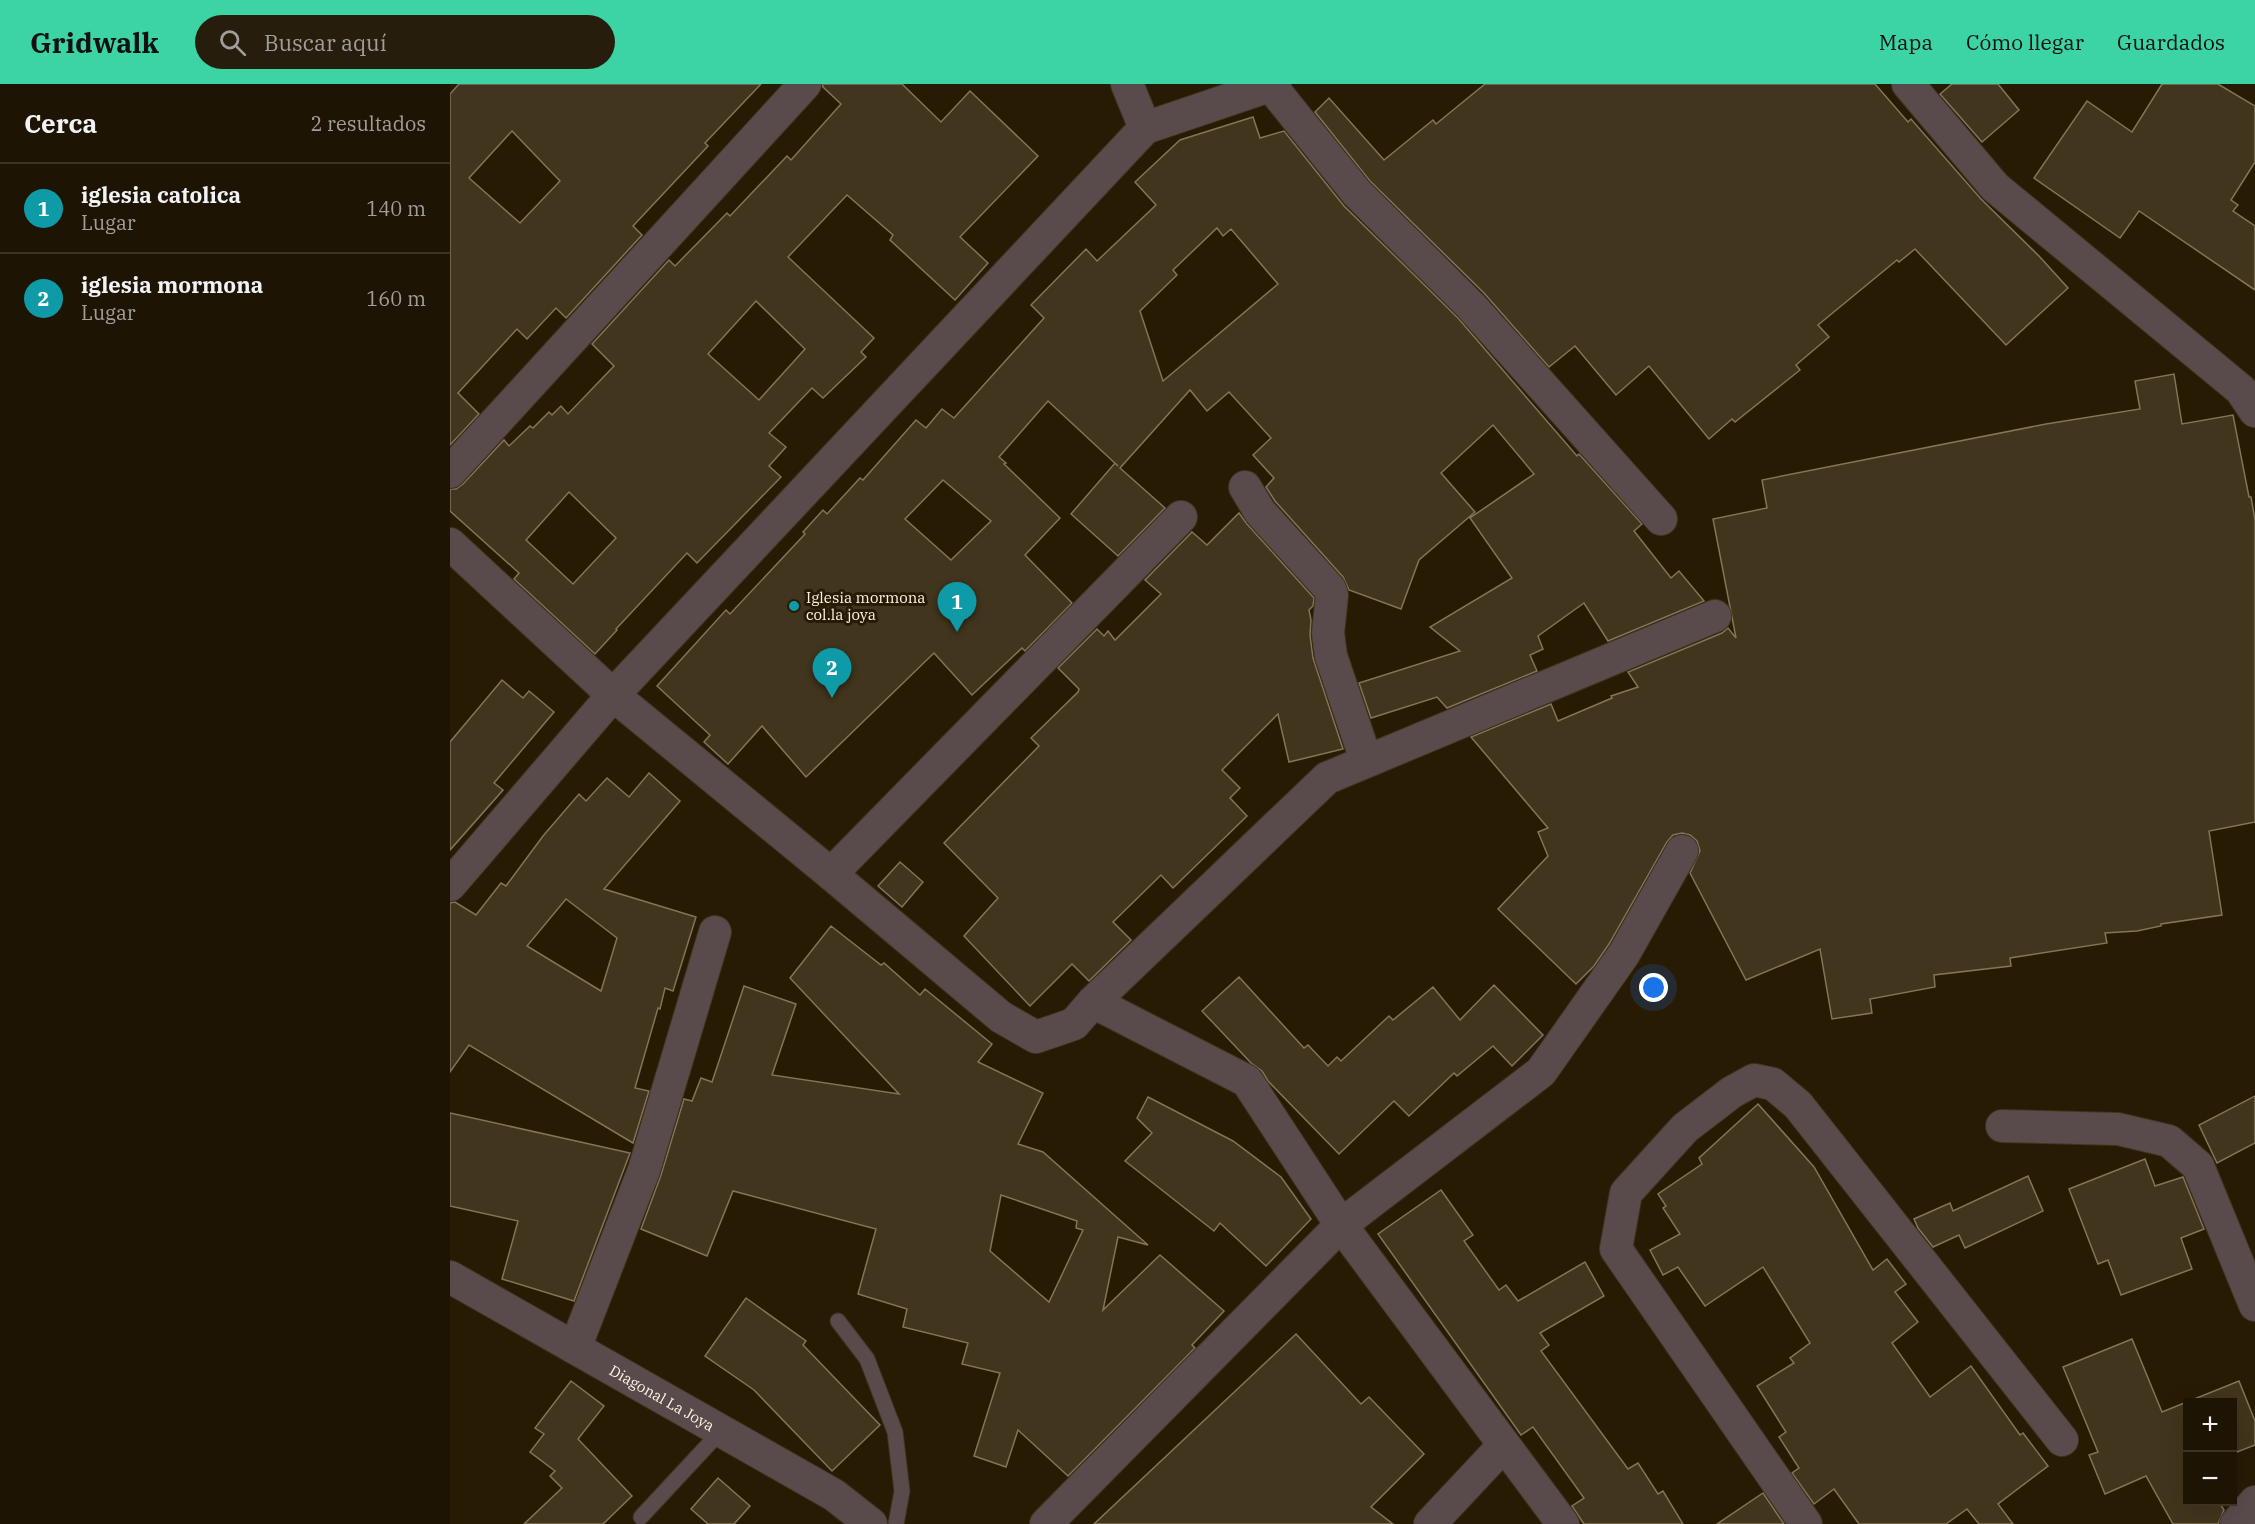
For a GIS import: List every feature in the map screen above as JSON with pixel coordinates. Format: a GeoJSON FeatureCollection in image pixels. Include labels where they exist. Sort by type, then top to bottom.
{"type":"FeatureCollection","features":[{"type":"Feature","properties":{"kind":"street"},"geometry":{"type":"LineString","coordinates":[[450,472],[805,84]]}},
{"type":"Feature","properties":{"kind":"street"},"geometry":{"type":"LineString","coordinates":[[1127,84],[1145,128]]}},
{"type":"Feature","properties":{"kind":"street"},"geometry":{"type":"LineString","coordinates":[[1908,84],[1995,187],[2241,390],[2255,411]]}},
{"type":"Feature","properties":{"kind":"street"},"geometry":{"type":"LineString","coordinates":[[450,885],[613,695],[1145,128],[1273,85],[1357,193],[1471,306],[1661,519]]}},
{"type":"Feature","properties":{"kind":"street"},"geometry":{"type":"LineString","coordinates":[[1245,487],[1260,512],[1330,589],[1332,595],[1328,633],[1331,656],[1366,760]]}},
{"type":"Feature","properties":{"kind":"street"},"geometry":{"type":"LineString","coordinates":[[831,874],[1181,517]]}},
{"type":"Feature","properties":{"kind":"street"},"geometry":{"type":"LineString","coordinates":[[450,544],[613,695],[1001,1017],[1036,1036],[1074,1024],[1093,1002],[1327,778],[1715,616]]}},
{"type":"Feature","properties":{"kind":"street"},"geometry":{"type":"LineString","coordinates":[[1046,1524],[1341,1226],[1541,1072],[1624,954],[1682,851]]}},
{"type":"Feature","properties":{"kind":"street"},"geometry":{"type":"LineString","coordinates":[[575,1348],[644,1170],[715,932]]}},
{"type":"Feature","properties":{"kind":"street"},"geometry":{"type":"LineString","coordinates":[[1093,1002],[1247,1081],[1341,1226],[1563,1524]]}},
{"type":"Feature","properties":{"kind":"street"},"geometry":{"type":"LineString","coordinates":[[1806,1524],[1616,1249],[1626,1193],[1685,1128],[1732,1092],[1754,1080],[1773,1084],[1798,1105],[2062,1440]]}},
{"type":"Feature","properties":{"kind":"street"},"geometry":{"type":"LineString","coordinates":[[2002,1126],[2118,1129],[2169,1141],[2198,1166],[2255,1305]]}},
{"type":"Feature","properties":{"kind":"street","name":"Diagonal La Joya"},"geometry":{"type":"LineString","coordinates":[[450,1277],[834,1495],[871,1524]]}},
{"type":"Feature","properties":{"kind":"street"},"geometry":{"type":"LineString","coordinates":[[1430,1524],[1504,1444]]}},
{"type":"Feature","properties":{"kind":"street"},"geometry":{"type":"LineString","coordinates":[[2236,1524],[2255,1502]]}},
{"type":"Feature","properties":{"kind":"lane"},"geometry":{"type":"LineString","coordinates":[[838,1321],[867,1359],[895,1432],[902,1491],[896,1524]]}},
{"type":"Feature","properties":{"kind":"lane"},"geometry":{"type":"LineString","coordinates":[[641,1517],[721,1431]]}},
{"type":"Feature","properties":{"kind":"building"},"geometry":{"type":"Polygon","coordinates":[[[459,84],[761,84],[705,143],[708,146],[633,226],[642,235],[566,318],[556,308],[527,339],[517,329],[458,393],[479,414],[450,445],[450,94],[459,84]],[[512,131],[469,178],[520,223],[560,181],[512,131]]]}},
{"type":"Feature","properties":{"kind":"building"},"geometry":{"type":"Polygon","coordinates":[[[822,84],[902,84],[941,122],[970,91],[1038,156],[960,237],[988,263],[955,300],[890,240],[893,235],[847,195],[788,257],[874,338],[861,352],[866,357],[823,398],[812,388],[769,433],[786,447],[769,466],[781,477],[697,563],[687,553],[595,654],[514,579],[519,573],[450,511],[450,489],[456,489],[463,484],[504,440],[509,446],[530,426],[533,428],[549,412],[552,415],[561,406],[568,414],[614,366],[592,344],[669,260],[675,266],[727,213],[730,216],[787,156],[791,160],[841,104],[822,84]],[[756,301],[708,354],[759,400],[805,349],[756,301]],[[569,492],[526,540],[573,584],[616,538],[569,492]]]}},
{"type":"Feature","properties":{"kind":"building"},"geometry":{"type":"Polygon","coordinates":[[[1485,84],[1875,84],[1908,122],[1911,119],[1981,199],[2068,288],[2006,345],[1915,249],[1899,262],[1897,260],[1818,325],[1829,337],[1796,365],[1800,370],[1735,422],[1732,419],[1709,439],[1649,366],[1616,395],[1575,346],[1549,367],[1484,293],[1370,181],[1315,112],[1329,98],[1384,160],[1433,120],[1436,124],[1485,84]]]}},
{"type":"Feature","properties":{"kind":"building"},"geometry":{"type":"Polygon","coordinates":[[[1952,84],[1998,84],[2019,110],[1982,142],[1940,94],[1952,84]]]}},
{"type":"Feature","properties":{"kind":"building"},"geometry":{"type":"Polygon","coordinates":[[[2162,84],[2218,84],[2255,106],[2255,162],[2231,200],[2238,205],[2233,211],[2255,226],[2255,290],[2139,211],[2120,238],[2034,178],[2087,101],[2132,132],[2162,84]]]}},
{"type":"Feature","properties":{"kind":"building"},"geometry":{"type":"Polygon","coordinates":[[[1253,117],[1260,138],[1284,131],[1344,206],[1458,318],[1577,456],[1579,454],[1642,524],[1634,531],[1671,578],[1679,571],[1704,601],[1608,641],[1584,603],[1538,636],[1543,649],[1530,655],[1537,671],[1447,708],[1437,697],[1371,718],[1359,683],[1460,651],[1430,627],[1512,578],[1470,518],[1534,474],[1493,425],[1441,473],[1475,512],[1419,560],[1401,609],[1349,590],[1343,577],[1275,501],[1266,487],[1274,478],[1253,455],[1271,438],[1229,392],[1207,411],[1190,390],[1120,468],[1165,508],[1118,556],[1071,514],[1115,463],[1048,401],[999,457],[1060,518],[1025,555],[1072,603],[1025,651],[1022,648],[972,695],[934,653],[806,777],[762,726],[728,764],[704,742],[710,735],[657,686],[726,610],[730,614],[805,534],[803,532],[823,510],[827,514],[860,478],[863,480],[916,420],[926,428],[942,409],[954,418],[1044,318],[1031,305],[1086,249],[1097,261],[1156,205],[1135,182],[1180,140],[1253,117]],[[1217,228],[1173,270],[1177,275],[1140,311],[1163,381],[1278,284],[1231,229],[1223,236],[1217,228]],[[943,480],[905,519],[951,560],[991,521],[943,480]]]}},
{"type":"Feature","properties":{"kind":"building"},"geometry":{"type":"Polygon","coordinates":[[[2174,374],[2182,424],[2233,415],[2255,520],[2255,822],[2209,831],[2222,915],[2161,924],[2161,926],[2137,931],[2105,933],[2107,943],[2010,958],[2011,966],[1934,975],[1935,987],[1870,999],[1872,1013],[1832,1019],[1820,949],[1746,980],[1690,873],[1700,851],[1697,841],[1690,835],[1682,833],[1673,835],[1667,842],[1609,944],[1594,966],[1576,984],[1498,909],[1548,856],[1538,832],[1548,828],[1471,737],[1551,704],[1558,721],[1612,698],[1611,696],[1638,687],[1628,672],[1722,633],[1728,628],[1736,638],[1713,519],[1767,508],[1762,480],[2046,424],[2140,409],[2135,381],[2174,374]]]}},
{"type":"Feature","properties":{"kind":"building"},"geometry":{"type":"Polygon","coordinates":[[[1239,513],[1314,598],[1313,606],[1309,610],[1313,658],[1343,749],[1289,762],[1278,714],[1222,770],[1240,788],[1230,798],[1247,816],[1173,888],[1161,875],[1113,922],[1131,940],[1089,981],[1072,964],[1030,1006],[964,936],[998,898],[944,843],[1039,746],[1031,738],[1078,692],[1079,689],[1058,668],[1097,629],[1104,636],[1108,631],[1115,640],[1161,594],[1145,580],[1192,532],[1207,545],[1239,513]]]}},
{"type":"Feature","properties":{"kind":"building"},"geometry":{"type":"Polygon","coordinates":[[[502,680],[523,698],[529,691],[554,712],[494,783],[503,790],[450,850],[450,742],[502,680]]]}},
{"type":"Feature","properties":{"kind":"building"},"geometry":{"type":"Polygon","coordinates":[[[649,773],[680,801],[604,889],[696,917],[673,991],[665,988],[635,1088],[649,1091],[633,1143],[469,1045],[450,1072],[450,903],[455,902],[476,915],[501,883],[506,886],[543,836],[579,794],[586,801],[607,778],[629,797],[649,773]],[[566,899],[527,946],[601,991],[617,938],[566,899]]]}},
{"type":"Feature","properties":{"kind":"building"},"geometry":{"type":"Polygon","coordinates":[[[900,862],[923,882],[902,907],[878,886],[900,862]]]}},
{"type":"Feature","properties":{"kind":"building"},"geometry":{"type":"Polygon","coordinates":[[[831,926],[881,965],[884,963],[920,995],[925,989],[992,1044],[978,1062],[1043,1093],[1018,1144],[1043,1152],[1148,1245],[1118,1237],[1103,1310],[1160,1255],[1224,1311],[1192,1345],[1195,1348],[1068,1476],[1018,1430],[1006,1467],[974,1456],[1000,1373],[962,1364],[968,1343],[903,1327],[907,1309],[858,1294],[876,1229],[733,1191],[707,1256],[641,1229],[661,1175],[684,1099],[692,1101],[701,1078],[712,1082],[744,986],[796,1004],[772,1075],[899,1094],[790,978],[831,926]],[[1001,1195],[990,1251],[1049,1302],[1083,1230],[1076,1228],[1077,1221],[1001,1195]]]}},
{"type":"Feature","properties":{"kind":"building"},"geometry":{"type":"Polygon","coordinates":[[[1239,977],[1304,1048],[1308,1045],[1328,1066],[1337,1057],[1341,1061],[1389,1016],[1393,1020],[1433,987],[1460,1020],[1494,985],[1543,1035],[1512,1066],[1493,1046],[1457,1076],[1454,1073],[1409,1116],[1394,1101],[1339,1154],[1268,1081],[1262,1071],[1251,1063],[1202,1011],[1239,977]]]}},
{"type":"Feature","properties":{"kind":"building"},"geometry":{"type":"Polygon","coordinates":[[[2255,1096],[2255,1143],[2217,1163],[2199,1125],[2255,1096]]]}},
{"type":"Feature","properties":{"kind":"building"},"geometry":{"type":"Polygon","coordinates":[[[1148,1097],[1233,1141],[1281,1177],[1311,1219],[1266,1266],[1220,1223],[1214,1231],[1125,1161],[1152,1133],[1137,1118],[1148,1097]]]}},
{"type":"Feature","properties":{"kind":"building"},"geometry":{"type":"Polygon","coordinates":[[[1758,1104],[1814,1167],[1873,1270],[1887,1259],[1906,1284],[1895,1292],[1918,1322],[1892,1343],[1930,1397],[1971,1366],[2020,1435],[2023,1433],[2048,1466],[1998,1504],[2013,1524],[1979,1524],[1967,1509],[1946,1524],[1859,1524],[1834,1489],[1814,1504],[1792,1473],[1799,1468],[1779,1437],[1786,1432],[1757,1386],[1794,1363],[1790,1358],[1810,1343],[1763,1267],[1705,1306],[1678,1267],[1663,1275],[1650,1250],[1680,1234],[1663,1208],[1666,1206],[1658,1194],[1702,1164],[1699,1158],[1758,1104]]]}},
{"type":"Feature","properties":{"kind":"building"},"geometry":{"type":"Polygon","coordinates":[[[450,1113],[630,1153],[574,1301],[502,1279],[518,1221],[450,1206],[450,1113]]]}},
{"type":"Feature","properties":{"kind":"building"},"geometry":{"type":"Polygon","coordinates":[[[2145,1159],[2155,1186],[2183,1177],[2204,1229],[2181,1238],[2192,1269],[2121,1295],[2108,1260],[2098,1264],[2069,1189],[2145,1159]]]}},
{"type":"Feature","properties":{"kind":"building"},"geometry":{"type":"Polygon","coordinates":[[[2028,1176],[2043,1211],[1965,1248],[1959,1235],[1933,1247],[1914,1219],[1950,1203],[1953,1211],[2028,1176]]]}},
{"type":"Feature","properties":{"kind":"building"},"geometry":{"type":"Polygon","coordinates":[[[1441,1190],[1473,1235],[1464,1241],[1499,1290],[1506,1285],[1518,1301],[1585,1262],[1604,1296],[1540,1333],[1549,1345],[1541,1351],[1628,1469],[1638,1463],[1658,1494],[1663,1491],[1683,1524],[1584,1524],[1572,1506],[1584,1498],[1533,1427],[1521,1435],[1378,1234],[1441,1190]]]}},
{"type":"Feature","properties":{"kind":"building"},"geometry":{"type":"Polygon","coordinates":[[[746,1298],[806,1341],[803,1345],[880,1425],[832,1471],[754,1390],[705,1356],[746,1298]]]}},
{"type":"Feature","properties":{"kind":"building"},"geometry":{"type":"Polygon","coordinates":[[[1296,1334],[1361,1404],[1369,1397],[1424,1454],[1371,1507],[1393,1524],[1094,1524],[1296,1334]]]}},
{"type":"Feature","properties":{"kind":"building"},"geometry":{"type":"Polygon","coordinates":[[[2132,1339],[2162,1412],[2183,1404],[2183,1506],[2222,1506],[2224,1510],[2218,1524],[2173,1524],[2146,1476],[2105,1494],[2089,1455],[2098,1452],[2063,1367],[2132,1339]]]}},
{"type":"Feature","properties":{"kind":"building"},"geometry":{"type":"Polygon","coordinates":[[[571,1381],[604,1406],[578,1439],[632,1496],[603,1524],[524,1524],[562,1488],[550,1476],[555,1471],[530,1452],[544,1434],[535,1428],[571,1381]]]}},
{"type":"Feature","properties":{"kind":"building"},"geometry":{"type":"Polygon","coordinates":[[[2239,1381],[2255,1421],[2255,1445],[2237,1452],[2237,1398],[2197,1398],[2239,1381]]]}},
{"type":"Feature","properties":{"kind":"building"},"geometry":{"type":"Polygon","coordinates":[[[718,1478],[750,1506],[734,1524],[708,1524],[691,1509],[718,1478]]]}},
{"type":"Feature","properties":{"kind":"building"},"geometry":{"type":"Polygon","coordinates":[[[1763,1493],[1784,1524],[1717,1524],[1763,1493]]]}},
{"type":"Feature","properties":{"kind":"place","name":"Iglesia mormona col.la joya"},"geometry":{"type":"Point","coordinates":[794,606]}},
{"type":"Feature","properties":{"kind":"place","name":"iglesia catolica"},"geometry":{"type":"Point","coordinates":[957,632]}},
{"type":"Feature","properties":{"kind":"place","name":"iglesia mormona"},"geometry":{"type":"Point","coordinates":[832,698]}}]}
